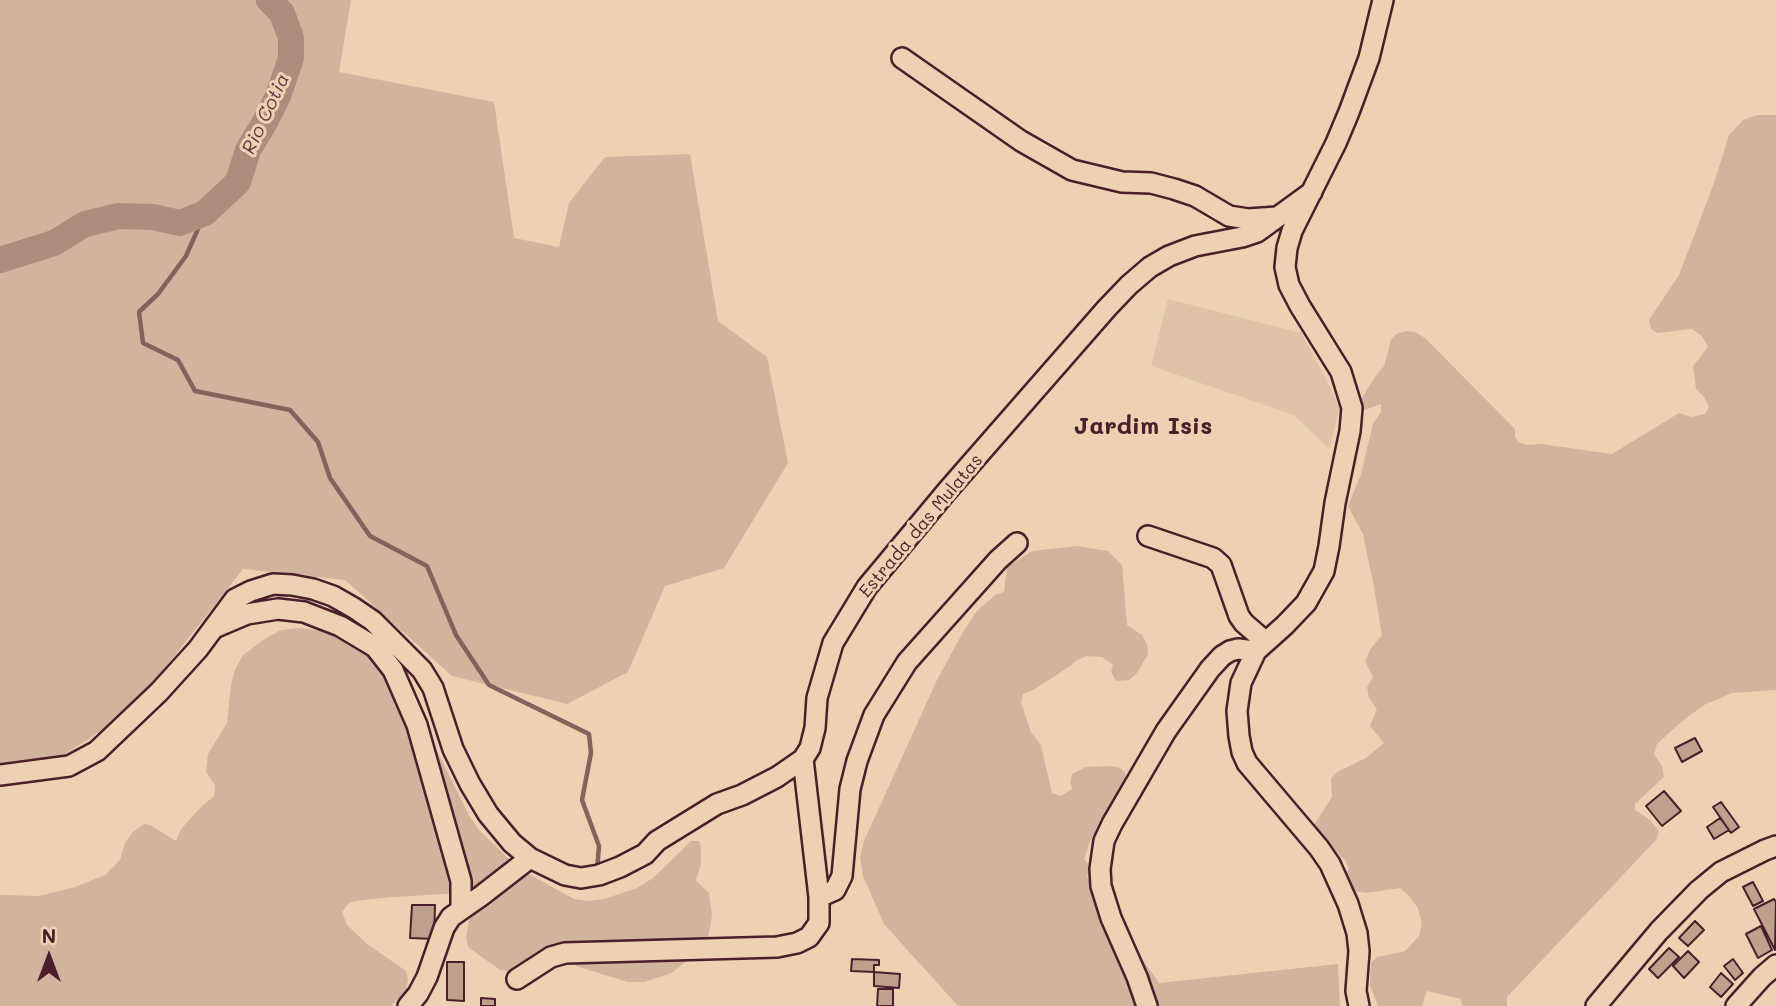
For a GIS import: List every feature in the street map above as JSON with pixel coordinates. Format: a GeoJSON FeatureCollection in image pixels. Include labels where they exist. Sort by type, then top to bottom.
{"type":"FeatureCollection","features":[{"type":"Feature","properties":{"kind":"street"},"geometry":{"type":"LineString","coordinates":[[1359,1006],[1356,991],[1359,951],[1357,933],[1338,880],[1319,849],[1247,763],[1242,752],[1237,711],[1241,684],[1261,646],[1306,603],[1324,571],[1352,408],[1341,372],[1300,306],[1289,285],[1285,267],[1292,232],[1336,143],[1369,58],[1383,0]]}},
{"type":"Feature","properties":{"kind":"street"},"geometry":{"type":"LineString","coordinates":[[902,58],[1021,141],[1072,170],[1122,182],[1151,183],[1174,188],[1195,196],[1229,216],[1248,219],[1277,217]]}},
{"type":"Feature","properties":{"kind":"street","name":"Estrada das Mulatas"},"geometry":{"type":"LineString","coordinates":[[803,759],[810,748],[816,728],[817,698],[833,643],[867,587],[1107,308],[1150,267],[1169,256],[1195,246],[1257,232],[1312,192]]}},
{"type":"Feature","properties":{"kind":"street"},"geometry":{"type":"LineString","coordinates":[[1148,536],[1213,558],[1221,565],[1239,616],[1261,646]]}},
{"type":"Feature","properties":{"kind":"street"},"geometry":{"type":"LineString","coordinates":[[819,897],[835,890],[842,876],[850,789],[874,715],[907,662],[998,560],[1017,543]]}},
{"type":"Feature","properties":{"kind":"street"},"geometry":{"type":"LineString","coordinates":[[0,775],[69,766],[97,751],[159,692],[198,649],[235,598],[273,584],[313,589],[333,596],[373,621],[422,670],[433,688],[453,749],[488,814],[512,844],[530,858],[565,875],[581,878],[620,867],[645,854],[657,841],[717,804],[742,795],[803,759],[819,897],[819,923],[809,937],[797,943],[777,947],[565,953],[551,957],[517,979]]}},
{"type":"Feature","properties":{"kind":"street"},"geometry":{"type":"LineString","coordinates":[[213,628],[247,614],[278,609],[304,612],[340,626],[375,647],[393,670],[417,725],[461,881],[461,909]]}},
{"type":"Feature","properties":{"kind":"street"},"geometry":{"type":"LineString","coordinates":[[1147,1006],[1137,976],[1111,918],[1101,886],[1100,869],[1104,841],[1166,730],[1210,669],[1230,651],[1261,646]]}},
{"type":"Feature","properties":{"kind":"street"},"geometry":{"type":"LineString","coordinates":[[1596,1006],[1659,930],[1699,890],[1721,872],[1776,846]]}},
{"type":"Feature","properties":{"kind":"street"},"geometry":{"type":"LineString","coordinates":[[408,1006],[427,977],[444,928],[451,917],[530,858]]}},
{"type":"Feature","properties":{"kind":"street"},"geometry":{"type":"LineString","coordinates":[[1736,1006],[1762,976],[1776,965]]}},
{"type":"Feature","properties":{"kind":"shaded area"},"geometry":{"type":"Polygon","coordinates":[[[0,0],[351,0],[339,72],[494,102],[514,238],[559,247],[569,203],[605,157],[690,154],[718,321],[767,357],[788,463],[724,568],[665,586],[628,672],[567,704],[452,676],[345,580],[243,569],[131,711],[56,760],[0,763],[0,0]]]}},
{"type":"Feature","properties":{"kind":"shaded area"},"geometry":{"type":"Polygon","coordinates":[[[1757,115],[1776,115],[1776,690],[1732,693],[1704,705],[1657,744],[1654,754],[1662,766],[1664,777],[1635,804],[1635,810],[1649,819],[1659,831],[1657,839],[1507,997],[1507,1006],[1462,1006],[1461,999],[1427,991],[1422,1006],[1378,1006],[1370,985],[1371,963],[1377,957],[1405,951],[1419,936],[1422,923],[1418,908],[1400,888],[1366,893],[1347,886],[1345,876],[1349,868],[1345,860],[1312,828],[1332,797],[1331,779],[1337,772],[1366,758],[1384,743],[1370,726],[1377,709],[1369,698],[1367,687],[1373,677],[1365,661],[1382,635],[1363,534],[1348,506],[1361,474],[1373,424],[1381,412],[1381,404],[1362,411],[1360,401],[1384,366],[1391,340],[1396,334],[1406,331],[1415,332],[1425,338],[1515,429],[1518,442],[1526,445],[1541,444],[1612,454],[1679,413],[1692,417],[1705,414],[1709,407],[1696,389],[1693,366],[1708,347],[1702,336],[1692,329],[1657,333],[1651,329],[1649,320],[1679,275],[1729,135],[1743,120],[1757,115]]]}},
{"type":"Feature","properties":{"kind":"shaded area"},"geometry":{"type":"Polygon","coordinates":[[[1168,299],[1301,333],[1340,409],[1329,449],[1294,415],[1151,366],[1168,299]]]}},
{"type":"Feature","properties":{"kind":"shaded area"},"geometry":{"type":"Polygon","coordinates":[[[1077,546],[1108,551],[1122,565],[1127,625],[1142,635],[1148,654],[1137,673],[1129,680],[1116,681],[1111,672],[1113,665],[1102,657],[1087,656],[1023,694],[1021,702],[1031,732],[1041,745],[1052,793],[1061,796],[1072,789],[1072,774],[1086,767],[1110,766],[1120,768],[1125,773],[1129,785],[1108,817],[1097,828],[1084,859],[1089,869],[1087,877],[1098,898],[1159,983],[1338,964],[1340,1006],[958,1006],[884,924],[863,876],[860,858],[864,841],[937,680],[977,611],[995,595],[1004,592],[1007,567],[1032,551],[1077,546]]]}},
{"type":"Feature","properties":{"kind":"shaded area"},"geometry":{"type":"Polygon","coordinates":[[[300,628],[347,638],[378,662],[424,720],[470,817],[479,830],[529,874],[574,899],[604,899],[637,888],[653,878],[691,841],[699,841],[701,863],[696,881],[709,893],[712,915],[708,938],[696,953],[672,973],[644,982],[628,982],[579,967],[553,955],[533,956],[510,971],[500,970],[468,947],[466,938],[470,915],[461,893],[362,900],[349,903],[342,912],[347,925],[366,943],[406,971],[406,990],[391,1006],[0,1006],[0,895],[38,896],[75,887],[105,875],[120,860],[125,843],[132,833],[144,824],[176,841],[181,829],[214,796],[215,785],[206,772],[208,754],[227,723],[231,685],[243,655],[281,630],[300,628]]]}},
{"type":"Feature","properties":{"kind":"building"},"geometry":{"type":"Polygon","coordinates":[[[1695,738],[1702,751],[1682,762],[1675,748],[1695,738]]]}},
{"type":"Feature","properties":{"kind":"building"},"geometry":{"type":"Polygon","coordinates":[[[1664,791],[1681,811],[1662,826],[1646,806],[1664,791]]]}},
{"type":"Feature","properties":{"kind":"building"},"geometry":{"type":"Polygon","coordinates":[[[1721,802],[1739,827],[1731,833],[1713,807],[1721,802]]]}},
{"type":"Feature","properties":{"kind":"building"},"geometry":{"type":"Polygon","coordinates":[[[1720,818],[1729,830],[1714,839],[1707,827],[1720,818]]]}},
{"type":"Feature","properties":{"kind":"building"},"geometry":{"type":"Polygon","coordinates":[[[1753,882],[1763,901],[1753,906],[1743,887],[1753,882]]]}},
{"type":"Feature","properties":{"kind":"building"},"geometry":{"type":"Polygon","coordinates":[[[1774,899],[1776,902],[1775,950],[1754,909],[1774,899]]]}},
{"type":"Feature","properties":{"kind":"building"},"geometry":{"type":"Polygon","coordinates":[[[412,905],[435,905],[434,939],[410,938],[412,905]]]}},
{"type":"Feature","properties":{"kind":"building"},"geometry":{"type":"Polygon","coordinates":[[[1695,921],[1704,930],[1688,946],[1679,938],[1695,921]]]}},
{"type":"Feature","properties":{"kind":"building"},"geometry":{"type":"Polygon","coordinates":[[[1761,926],[1772,950],[1758,958],[1746,934],[1761,926]]]}},
{"type":"Feature","properties":{"kind":"building"},"geometry":{"type":"Polygon","coordinates":[[[1669,948],[1679,957],[1658,978],[1649,969],[1669,948]]]}},
{"type":"Feature","properties":{"kind":"building"},"geometry":{"type":"Polygon","coordinates":[[[1688,951],[1699,962],[1684,978],[1673,966],[1688,951]]]}},
{"type":"Feature","properties":{"kind":"building"},"geometry":{"type":"Polygon","coordinates":[[[852,959],[879,960],[879,965],[874,965],[874,972],[851,971],[852,959]]]}},
{"type":"Feature","properties":{"kind":"building"},"geometry":{"type":"Polygon","coordinates":[[[1733,959],[1743,973],[1735,980],[1724,966],[1733,959]]]}},
{"type":"Feature","properties":{"kind":"building"},"geometry":{"type":"Polygon","coordinates":[[[447,962],[464,962],[464,1001],[447,1000],[447,962]]]}},
{"type":"Feature","properties":{"kind":"building"},"geometry":{"type":"Polygon","coordinates":[[[874,972],[900,974],[899,988],[874,986],[874,972]]]}},
{"type":"Feature","properties":{"kind":"building"},"geometry":{"type":"Polygon","coordinates":[[[1721,973],[1733,984],[1721,997],[1710,987],[1721,973]]]}},
{"type":"Feature","properties":{"kind":"building"},"geometry":{"type":"Polygon","coordinates":[[[878,989],[893,989],[893,1006],[877,1006],[878,989]]]}},
{"type":"Feature","properties":{"kind":"building"},"geometry":{"type":"Polygon","coordinates":[[[481,998],[495,999],[495,1006],[481,1006],[481,998]]]}},
{"type":"Feature","properties":{"kind":"waterway","name":"Rio Cotia"},"geometry":{"type":"LineString","coordinates":[[0,260],[54,243],[85,224],[119,216],[153,217],[180,223],[205,213],[238,182],[248,150],[278,96],[291,58],[291,38],[282,13],[269,0]]}},
{"type":"Feature","properties":{"kind":"waterway"},"geometry":{"type":"LineString","coordinates":[[205,213],[186,256],[158,294],[139,312],[143,343],[178,360],[195,391],[290,410],[318,442],[330,478],[370,536],[427,566],[456,635],[489,685],[589,734],[591,753],[582,800],[599,846],[597,871]]}},
{"type":"Feature","properties":{"kind":"district","name":"Jardim Isis"},"geometry":{"type":"Point","coordinates":[1143,427]}}]}
